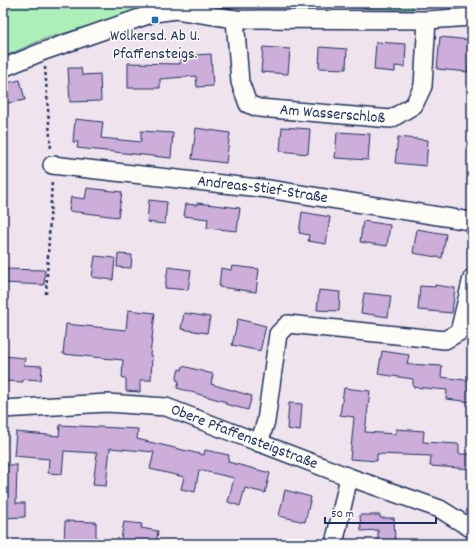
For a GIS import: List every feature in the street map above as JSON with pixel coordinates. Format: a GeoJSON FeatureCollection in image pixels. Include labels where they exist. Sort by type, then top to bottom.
{"type":"FeatureCollection","features":[{"type":"Feature","properties":{"kind":"street"},"geometry":{"type":"LineString","coordinates":[[3,68],[44,51],[173,6],[235,19],[426,20],[472,17]]}},
{"type":"Feature","properties":{"kind":"street","name":"Am Wasserschloß"},"geometry":{"type":"LineString","coordinates":[[235,19],[240,82],[248,104],[259,108],[391,119],[414,105],[423,86],[426,20]]}},
{"type":"Feature","properties":{"kind":"street","name":"Andreas-Stief-Straße"},"geometry":{"type":"LineString","coordinates":[[52,165],[268,189],[470,221],[472,223]]}},
{"type":"Feature","properties":{"kind":"street"},"geometry":{"type":"LineString","coordinates":[[259,443],[266,420],[278,334],[288,324],[444,340],[459,332],[472,278]]}},
{"type":"Feature","properties":{"kind":"street","name":"Obere Pfaffensteigstraße"},"geometry":{"type":"LineString","coordinates":[[3,409],[107,403],[166,407],[349,477],[440,509],[472,529]]}},
{"type":"Feature","properties":{"kind":"street"},"geometry":{"type":"LineString","coordinates":[[334,544],[349,477]]}},
{"type":"Feature","properties":{"kind":"path"},"geometry":{"type":"LineString","coordinates":[[44,51],[52,165],[46,294]]}},
{"type":"Feature","properties":{"kind":"green space"},"geometry":{"type":"Polygon","coordinates":[[[3,3],[166,3],[41,40],[3,57],[3,3]]]}},
{"type":"Feature","properties":{"kind":"green space"},"geometry":{"type":"Polygon","coordinates":[[[219,3],[413,3],[412,10],[219,3]]]}},
{"type":"Feature","properties":{"kind":"building"},"geometry":{"type":"Polygon","coordinates":[[[440,37],[471,40],[468,72],[437,69],[440,37]]]}},
{"type":"Feature","properties":{"kind":"building"},"geometry":{"type":"Polygon","coordinates":[[[376,42],[406,44],[405,67],[395,66],[395,72],[374,70],[376,42]]]}},
{"type":"Feature","properties":{"kind":"building"},"geometry":{"type":"Polygon","coordinates":[[[263,47],[290,49],[288,74],[261,72],[263,47]]]}},
{"type":"Feature","properties":{"kind":"building"},"geometry":{"type":"Polygon","coordinates":[[[320,47],[347,49],[346,69],[319,68],[320,47]]]}},
{"type":"Feature","properties":{"kind":"building"},"geometry":{"type":"Polygon","coordinates":[[[211,54],[213,86],[197,87],[196,76],[160,79],[160,88],[128,88],[128,63],[180,64],[180,56],[211,54]]]}},
{"type":"Feature","properties":{"kind":"building"},"geometry":{"type":"Polygon","coordinates":[[[68,68],[81,68],[82,75],[100,74],[101,101],[70,102],[68,68]]]}},
{"type":"Feature","properties":{"kind":"building"},"geometry":{"type":"Polygon","coordinates":[[[20,80],[25,100],[3,104],[3,84],[20,80]]]}},
{"type":"Feature","properties":{"kind":"building"},"geometry":{"type":"Polygon","coordinates":[[[75,119],[103,122],[101,138],[141,142],[141,131],[173,133],[171,158],[77,148],[78,142],[73,142],[75,119]]]}},
{"type":"Feature","properties":{"kind":"building"},"geometry":{"type":"Polygon","coordinates":[[[282,127],[310,129],[308,154],[280,151],[282,127]]]}},
{"type":"Feature","properties":{"kind":"building"},"geometry":{"type":"Polygon","coordinates":[[[196,128],[230,133],[226,163],[192,159],[196,128]]]}},
{"type":"Feature","properties":{"kind":"building"},"geometry":{"type":"Polygon","coordinates":[[[337,132],[370,134],[368,160],[335,158],[337,132]]]}},
{"type":"Feature","properties":{"kind":"building"},"geometry":{"type":"Polygon","coordinates":[[[398,137],[428,140],[426,166],[395,163],[398,137]]]}},
{"type":"Feature","properties":{"kind":"building"},"geometry":{"type":"Polygon","coordinates":[[[87,188],[122,192],[118,217],[69,211],[71,197],[85,199],[87,188]]]}},
{"type":"Feature","properties":{"kind":"building"},"geometry":{"type":"Polygon","coordinates":[[[149,200],[167,202],[165,224],[147,222],[149,200]]]}},
{"type":"Feature","properties":{"kind":"building"},"geometry":{"type":"Polygon","coordinates":[[[197,203],[240,208],[237,231],[207,228],[208,219],[184,216],[186,204],[197,205],[197,203]]]}},
{"type":"Feature","properties":{"kind":"building"},"geometry":{"type":"Polygon","coordinates":[[[302,212],[330,217],[326,244],[308,241],[309,235],[299,233],[302,212]]]}},
{"type":"Feature","properties":{"kind":"building"},"geometry":{"type":"Polygon","coordinates":[[[363,221],[390,225],[387,246],[360,242],[363,221]]]}},
{"type":"Feature","properties":{"kind":"building"},"geometry":{"type":"Polygon","coordinates":[[[417,229],[446,234],[442,258],[413,253],[417,229]]]}},
{"type":"Feature","properties":{"kind":"building"},"geometry":{"type":"Polygon","coordinates":[[[118,254],[132,255],[131,268],[117,267],[118,254]]]}},
{"type":"Feature","properties":{"kind":"building"},"geometry":{"type":"Polygon","coordinates":[[[95,256],[115,258],[113,280],[92,277],[95,256]]]}},
{"type":"Feature","properties":{"kind":"building"},"geometry":{"type":"Polygon","coordinates":[[[232,266],[259,269],[256,292],[219,287],[221,268],[231,270],[232,266]]]}},
{"type":"Feature","properties":{"kind":"building"},"geometry":{"type":"Polygon","coordinates":[[[168,267],[191,270],[188,290],[165,288],[168,267]]]}},
{"type":"Feature","properties":{"kind":"building"},"geometry":{"type":"Polygon","coordinates":[[[3,269],[45,270],[44,285],[3,283],[3,269]]]}},
{"type":"Feature","properties":{"kind":"building"},"geometry":{"type":"Polygon","coordinates":[[[435,285],[455,288],[452,313],[418,310],[420,286],[435,287],[435,285]]]}},
{"type":"Feature","properties":{"kind":"building"},"geometry":{"type":"Polygon","coordinates":[[[319,290],[340,292],[339,311],[317,310],[319,290]]]}},
{"type":"Feature","properties":{"kind":"building"},"geometry":{"type":"Polygon","coordinates":[[[364,293],[391,296],[388,317],[361,313],[364,293]]]}},
{"type":"Feature","properties":{"kind":"building"},"geometry":{"type":"Polygon","coordinates":[[[128,310],[155,313],[150,355],[152,356],[151,380],[140,380],[140,392],[126,391],[126,379],[122,378],[123,360],[63,354],[66,324],[126,330],[128,310]]]}},
{"type":"Feature","properties":{"kind":"building"},"geometry":{"type":"Polygon","coordinates":[[[184,313],[210,317],[207,333],[181,329],[184,313]]]}},
{"type":"Feature","properties":{"kind":"building"},"geometry":{"type":"Polygon","coordinates":[[[238,319],[266,326],[260,351],[232,345],[238,319]]]}},
{"type":"Feature","properties":{"kind":"building"},"geometry":{"type":"Polygon","coordinates":[[[382,351],[409,355],[407,364],[442,366],[441,377],[472,381],[472,402],[446,399],[447,390],[413,387],[413,379],[378,374],[382,351]]]}},
{"type":"Feature","properties":{"kind":"building"},"geometry":{"type":"Polygon","coordinates":[[[3,356],[25,358],[24,365],[42,366],[41,380],[23,379],[23,382],[3,381],[3,356]]]}},
{"type":"Feature","properties":{"kind":"building"},"geometry":{"type":"Polygon","coordinates":[[[183,366],[213,374],[211,384],[252,396],[248,410],[177,388],[179,381],[176,380],[179,369],[182,370],[183,366]]]}},
{"type":"Feature","properties":{"kind":"building"},"geometry":{"type":"Polygon","coordinates":[[[344,388],[370,391],[365,432],[396,434],[396,429],[424,431],[423,442],[459,444],[459,454],[472,454],[472,469],[430,466],[431,456],[377,454],[377,461],[350,459],[354,417],[340,415],[344,388]]]}},
{"type":"Feature","properties":{"kind":"building"},"geometry":{"type":"Polygon","coordinates":[[[289,403],[302,404],[300,431],[287,429],[289,403]]]}},
{"type":"Feature","properties":{"kind":"building"},"geometry":{"type":"Polygon","coordinates":[[[60,425],[138,429],[137,439],[204,455],[205,450],[229,455],[228,462],[270,473],[265,493],[245,488],[240,506],[228,502],[234,478],[199,470],[195,492],[181,489],[184,477],[150,469],[154,452],[110,448],[106,486],[93,485],[97,453],[64,451],[62,474],[48,473],[49,459],[14,456],[16,432],[59,436],[60,425]]]}},
{"type":"Feature","properties":{"kind":"building"},"geometry":{"type":"Polygon","coordinates":[[[3,465],[17,465],[16,503],[25,503],[25,517],[3,518],[3,465]]]}},
{"type":"Feature","properties":{"kind":"building"},"geometry":{"type":"Polygon","coordinates":[[[285,490],[311,497],[305,522],[279,516],[285,490]]]}},
{"type":"Feature","properties":{"kind":"building"},"geometry":{"type":"Polygon","coordinates":[[[360,515],[380,515],[380,518],[394,518],[395,541],[378,542],[378,530],[361,531],[360,515]]]}},
{"type":"Feature","properties":{"kind":"building"},"geometry":{"type":"Polygon","coordinates":[[[65,521],[96,522],[96,544],[64,544],[65,521]]]}},
{"type":"Feature","properties":{"kind":"building"},"geometry":{"type":"Polygon","coordinates":[[[124,522],[142,524],[141,528],[158,531],[156,544],[120,544],[124,522]]]}},
{"type":"Feature","properties":{"kind":"place","name":"Wolkersd. Ab U. Pfaffensteigs."},"geometry":{"type":"Point","coordinates":[155,20]}}]}
